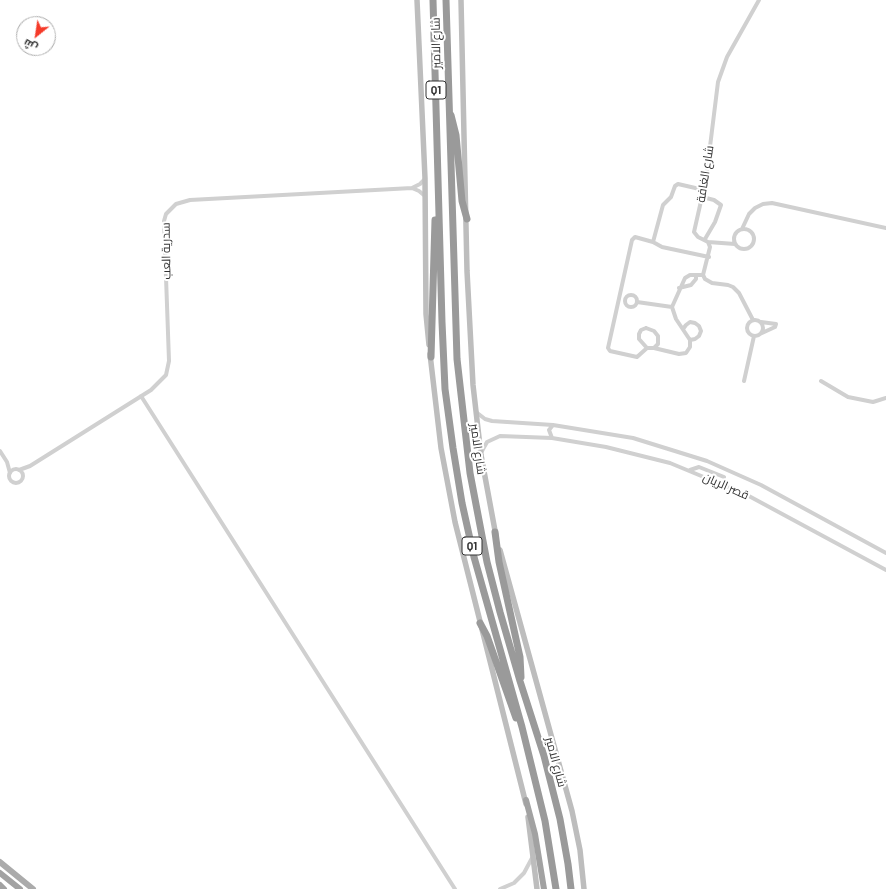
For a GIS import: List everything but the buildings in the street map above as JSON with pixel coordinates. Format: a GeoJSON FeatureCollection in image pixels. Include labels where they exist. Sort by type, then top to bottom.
{"type":"FeatureCollection","features":[{"type":"Feature","properties":{"kind":"highway","name":"شارع الامير"},"geometry":{"type":"LineString","coordinates":[[433,0],[445,389],[453,448],[462,503],[474,557],[522,727],[544,821],[556,889]]}},
{"type":"Feature","properties":{"kind":"highway","name":"شارع الامير"},"geometry":{"type":"LineString","coordinates":[[446,0],[447,98],[457,359],[464,432],[470,473],[487,562],[520,681],[544,756],[560,819],[571,889]]}},
{"type":"Feature","properties":{"kind":"highway"},"geometry":{"type":"LineString","coordinates":[[447,98],[456,136],[462,201],[467,219]]}},
{"type":"Feature","properties":{"kind":"highway"},"geometry":{"type":"LineString","coordinates":[[431,357],[435,224],[439,194]]}},
{"type":"Feature","properties":{"kind":"highway"},"geometry":{"type":"LineString","coordinates":[[495,532],[499,562],[520,657],[520,681]]}},
{"type":"Feature","properties":{"kind":"highway"},"geometry":{"type":"LineString","coordinates":[[480,623],[487,636],[513,712],[522,727]]}},
{"type":"Feature","properties":{"kind":"highway"},"geometry":{"type":"LineString","coordinates":[[526,800],[535,834],[544,889]]}},
{"type":"Feature","properties":{"kind":"highway"},"geometry":{"type":"LineString","coordinates":[[0,873],[20,889]]}},
{"type":"Feature","properties":{"kind":"highway"},"geometry":{"type":"LineString","coordinates":[[0,885],[4,889]]}},
{"type":"Feature","properties":{"kind":"main road","name":"شارع الامير"},"geometry":{"type":"LineString","coordinates":[[417,0],[425,178],[426,314],[441,448],[458,536],[526,800],[538,889]]}},
{"type":"Feature","properties":{"kind":"main road","name":"شارع الامير"},"geometry":{"type":"LineString","coordinates":[[461,0],[467,271],[475,410],[481,455],[495,532],[572,811],[580,850],[584,889]]}},
{"type":"Feature","properties":{"kind":"main road"},"geometry":{"type":"LineString","coordinates":[[0,862],[33,889]]}},
{"type":"Feature","properties":{"kind":"street","name":"شارع الغافة"},"geometry":{"type":"LineString","coordinates":[[707,240],[698,237],[694,232],[704,190],[718,82],[727,57],[759,0]]}},
{"type":"Feature","properties":{"kind":"street"},"geometry":{"type":"LineString","coordinates":[[412,188],[420,184],[425,178]]}},
{"type":"Feature","properties":{"kind":"street"},"geometry":{"type":"LineString","coordinates":[[653,242],[663,205],[671,197],[674,186],[678,184],[704,190]]}},
{"type":"Feature","properties":{"kind":"street"},"geometry":{"type":"LineString","coordinates":[[412,188],[425,196]]}},
{"type":"Feature","properties":{"kind":"street","name":"سدرية العب"},"geometry":{"type":"LineString","coordinates":[[17,470],[30,466],[141,396],[162,381],[169,368],[164,221],[166,214],[176,204],[190,200],[412,188]]}},
{"type":"Feature","properties":{"kind":"street"},"geometry":{"type":"LineString","coordinates":[[702,197],[714,200],[721,205],[707,240],[710,247],[709,257],[703,275]]}},
{"type":"Feature","properties":{"kind":"street"},"geometry":{"type":"LineString","coordinates":[[742,229],[752,211],[759,206],[772,204],[886,228]]}},
{"type":"Feature","properties":{"kind":"street"},"geometry":{"type":"LineString","coordinates":[[707,240],[735,244],[745,248],[750,246],[753,241],[752,233],[748,230],[742,229],[737,231],[734,236],[735,244]]}},
{"type":"Feature","properties":{"kind":"street"},"geometry":{"type":"LineString","coordinates":[[647,348],[637,357],[610,351],[608,348],[632,240],[635,237],[653,242],[662,247],[709,257]]}},
{"type":"Feature","properties":{"kind":"street"},"geometry":{"type":"LineString","coordinates":[[679,288],[690,285],[696,278],[696,275]]}},
{"type":"Feature","properties":{"kind":"street"},"geometry":{"type":"LineString","coordinates":[[654,348],[658,344],[658,336],[654,331],[646,328],[641,330],[638,334],[641,343],[647,348],[654,348],[679,354],[686,353],[690,347],[690,340],[676,319],[672,307],[679,288],[688,276],[703,275]]}},
{"type":"Feature","properties":{"kind":"street"},"geometry":{"type":"LineString","coordinates":[[703,275],[705,279],[712,284],[728,285],[733,287],[739,293],[753,320],[776,324],[775,327],[754,336],[749,334],[747,329],[749,323],[753,320]]}},
{"type":"Feature","properties":{"kind":"street"},"geometry":{"type":"LineString","coordinates":[[637,302],[672,307]]}},
{"type":"Feature","properties":{"kind":"street"},"geometry":{"type":"LineString","coordinates":[[683,329],[690,322],[699,326],[699,336],[690,340]]}},
{"type":"Feature","properties":{"kind":"street"},"geometry":{"type":"LineString","coordinates":[[760,322],[763,326],[762,333]]}},
{"type":"Feature","properties":{"kind":"street"},"geometry":{"type":"LineString","coordinates":[[744,381],[754,336]]}},
{"type":"Feature","properties":{"kind":"street"},"geometry":{"type":"LineString","coordinates":[[821,381],[848,397],[873,402],[886,398]]}},
{"type":"Feature","properties":{"kind":"street"},"geometry":{"type":"LineString","coordinates":[[141,396],[455,889]]}},
{"type":"Feature","properties":{"kind":"street","name":"قصر الريان"},"geometry":{"type":"LineString","coordinates":[[475,410],[485,418],[492,421],[553,425],[633,438],[707,461],[761,485],[886,553]]}},
{"type":"Feature","properties":{"kind":"street"},"geometry":{"type":"LineString","coordinates":[[552,438],[549,433],[553,425]]}},
{"type":"Feature","properties":{"kind":"street","name":"قصر الريان"},"geometry":{"type":"LineString","coordinates":[[481,455],[482,447],[487,442],[500,436],[552,438],[613,449],[690,470],[772,508],[886,570]]}},
{"type":"Feature","properties":{"kind":"street"},"geometry":{"type":"LineString","coordinates":[[0,451],[7,462],[10,479],[15,482],[21,481],[23,476],[7,462]]}},
{"type":"Feature","properties":{"kind":"street","name":"سدرية العب"},"geometry":{"type":"LineString","coordinates":[[23,476],[30,466]]}},
{"type":"Feature","properties":{"kind":"street"},"geometry":{"type":"LineString","coordinates":[[690,470],[699,467],[724,477]]}},
{"type":"Feature","properties":{"kind":"street"},"geometry":{"type":"LineString","coordinates":[[722,484],[726,469]]}},
{"type":"Feature","properties":{"kind":"street"},"geometry":{"type":"LineString","coordinates":[[10,473],[17,470]]}},
{"type":"Feature","properties":{"kind":"street"},"geometry":{"type":"LineString","coordinates":[[500,889],[514,883],[524,873],[533,854]]}}]}
